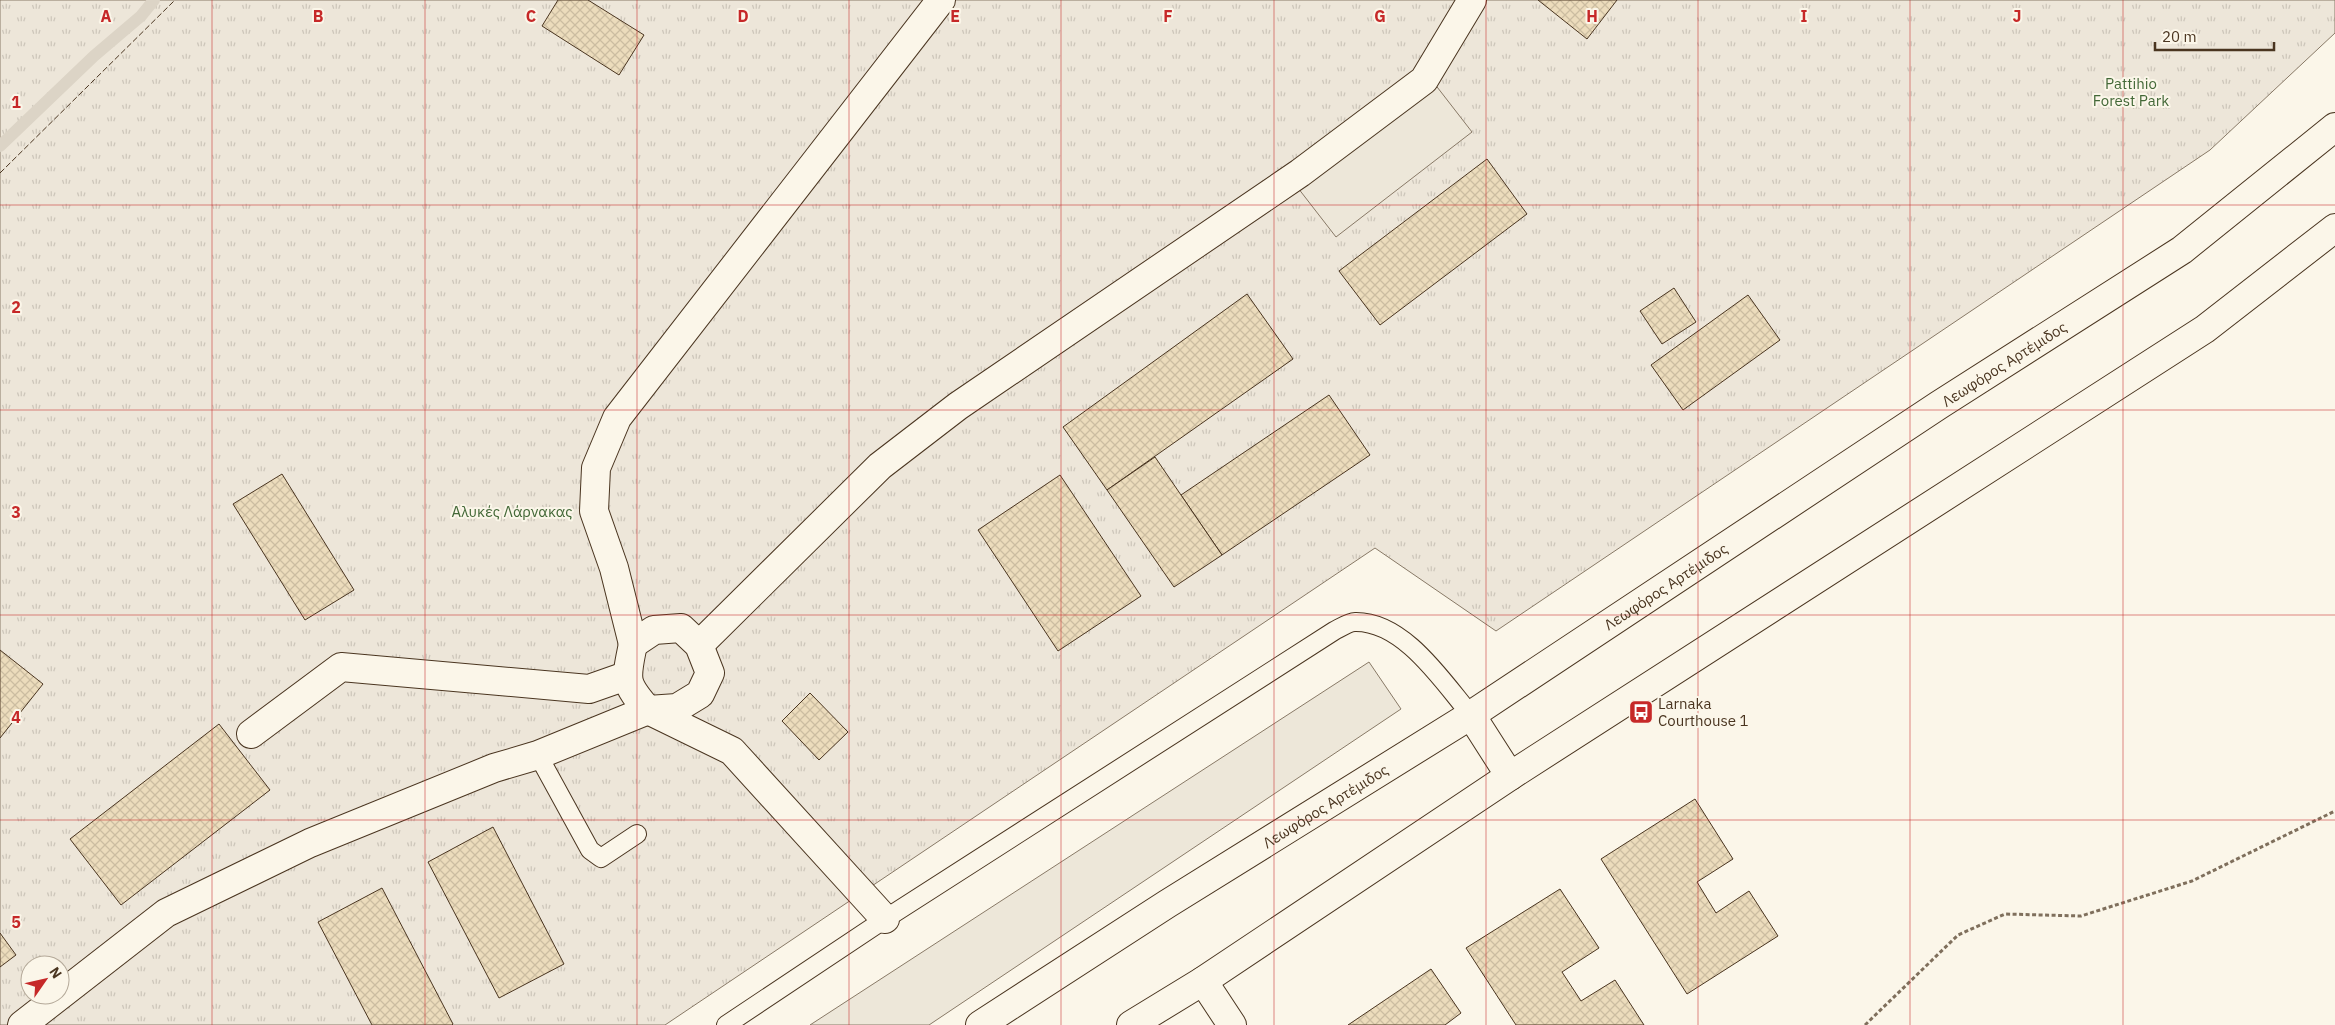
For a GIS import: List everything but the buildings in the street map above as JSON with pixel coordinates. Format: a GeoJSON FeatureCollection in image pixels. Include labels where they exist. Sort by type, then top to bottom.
{"type":"FeatureCollection","features":[{"type":"Feature","properties":{"kind":"street"},"geometry":{"type":"LineString","coordinates":[[885,919],[732,751],[648,710],[634,695],[626,676],[633,644],[614,568],[594,510],[596,468],[617,418],[941,0]]}},
{"type":"Feature","properties":{"kind":"street"},"geometry":{"type":"LineString","coordinates":[[699,645],[880,466],[958,406],[1300,173],[1424,80],[1472,0]]}},
{"type":"Feature","properties":{"kind":"street","name":"Λεωφόρος Αρτέμιδος"},"geometry":{"type":"LineString","coordinates":[[980,1025],[1167,904],[1471,715],[1939,405],[2182,250],[2335,127]]}},
{"type":"Feature","properties":{"kind":"street"},"geometry":{"type":"LineString","coordinates":[[1131,1025],[1203,982],[1510,776],[2205,328],[2335,228]]}},
{"type":"Feature","properties":{"kind":"street"},"geometry":{"type":"LineString","coordinates":[[22,1025],[166,914],[310,843],[494,768],[538,755],[648,710],[677,708],[700,694],[710,672],[699,645],[681,628],[654,630],[633,644]]}},
{"type":"Feature","properties":{"kind":"street"},"geometry":{"type":"LineString","coordinates":[[251,734],[341,667],[589,689],[626,676]]}},
{"type":"Feature","properties":{"kind":"street"},"geometry":{"type":"LineString","coordinates":[[1471,715],[1510,776]]}},
{"type":"Feature","properties":{"kind":"street"},"geometry":{"type":"LineString","coordinates":[[1203,982],[1232,1025]]}},
{"type":"Feature","properties":{"kind":"lane"},"geometry":{"type":"LineString","coordinates":[[726,1025],[885,919],[1326,636],[1354,622],[1383,628],[1411,646],[1471,715]]}},
{"type":"Feature","properties":{"kind":"lane"},"geometry":{"type":"LineString","coordinates":[[538,755],[590,850],[601,858],[637,834]]}},
{"type":"Feature","properties":{"kind":"path"},"geometry":{"type":"LineString","coordinates":[[1865,1025],[1958,935],[2005,914],[2081,916],[2192,881],[2335,810]]}},
{"type":"Feature","properties":{"kind":"green space","name":"Αλυκές Λάρνακας"},"geometry":{"type":"Polygon","coordinates":[[[0,0],[2335,0],[2335,33],[2210,150],[1496,631],[1375,548],[665,1025],[0,1025],[0,0]]]}},
{"type":"Feature","properties":{"kind":"shaded area"},"geometry":{"type":"Polygon","coordinates":[[[1434,83],[1472,132],[1336,237],[1298,188],[1434,83]]]}},
{"type":"Feature","properties":{"kind":"shaded area"},"geometry":{"type":"Polygon","coordinates":[[[1369,662],[1401,709],[929,1025],[810,1025],[1369,662]]]}},
{"type":"Feature","properties":{"kind":"waterway"},"geometry":{"type":"LineString","coordinates":[[0,146],[94,56],[141,16],[154,0]]}},
{"type":"Feature","properties":{"kind":"fence"},"geometry":{"type":"LineString","coordinates":[[0,173],[175,0]]}},
{"type":"Feature","properties":{"kind":"place","name":"Larnaka Courthouse 1"},"geometry":{"type":"Point","coordinates":[1641,712]}},
{"type":"Feature","properties":{"kind":"park label","name":"Pattihio Forest Park"},"geometry":{"type":"Point","coordinates":[2131,92]}}]}
